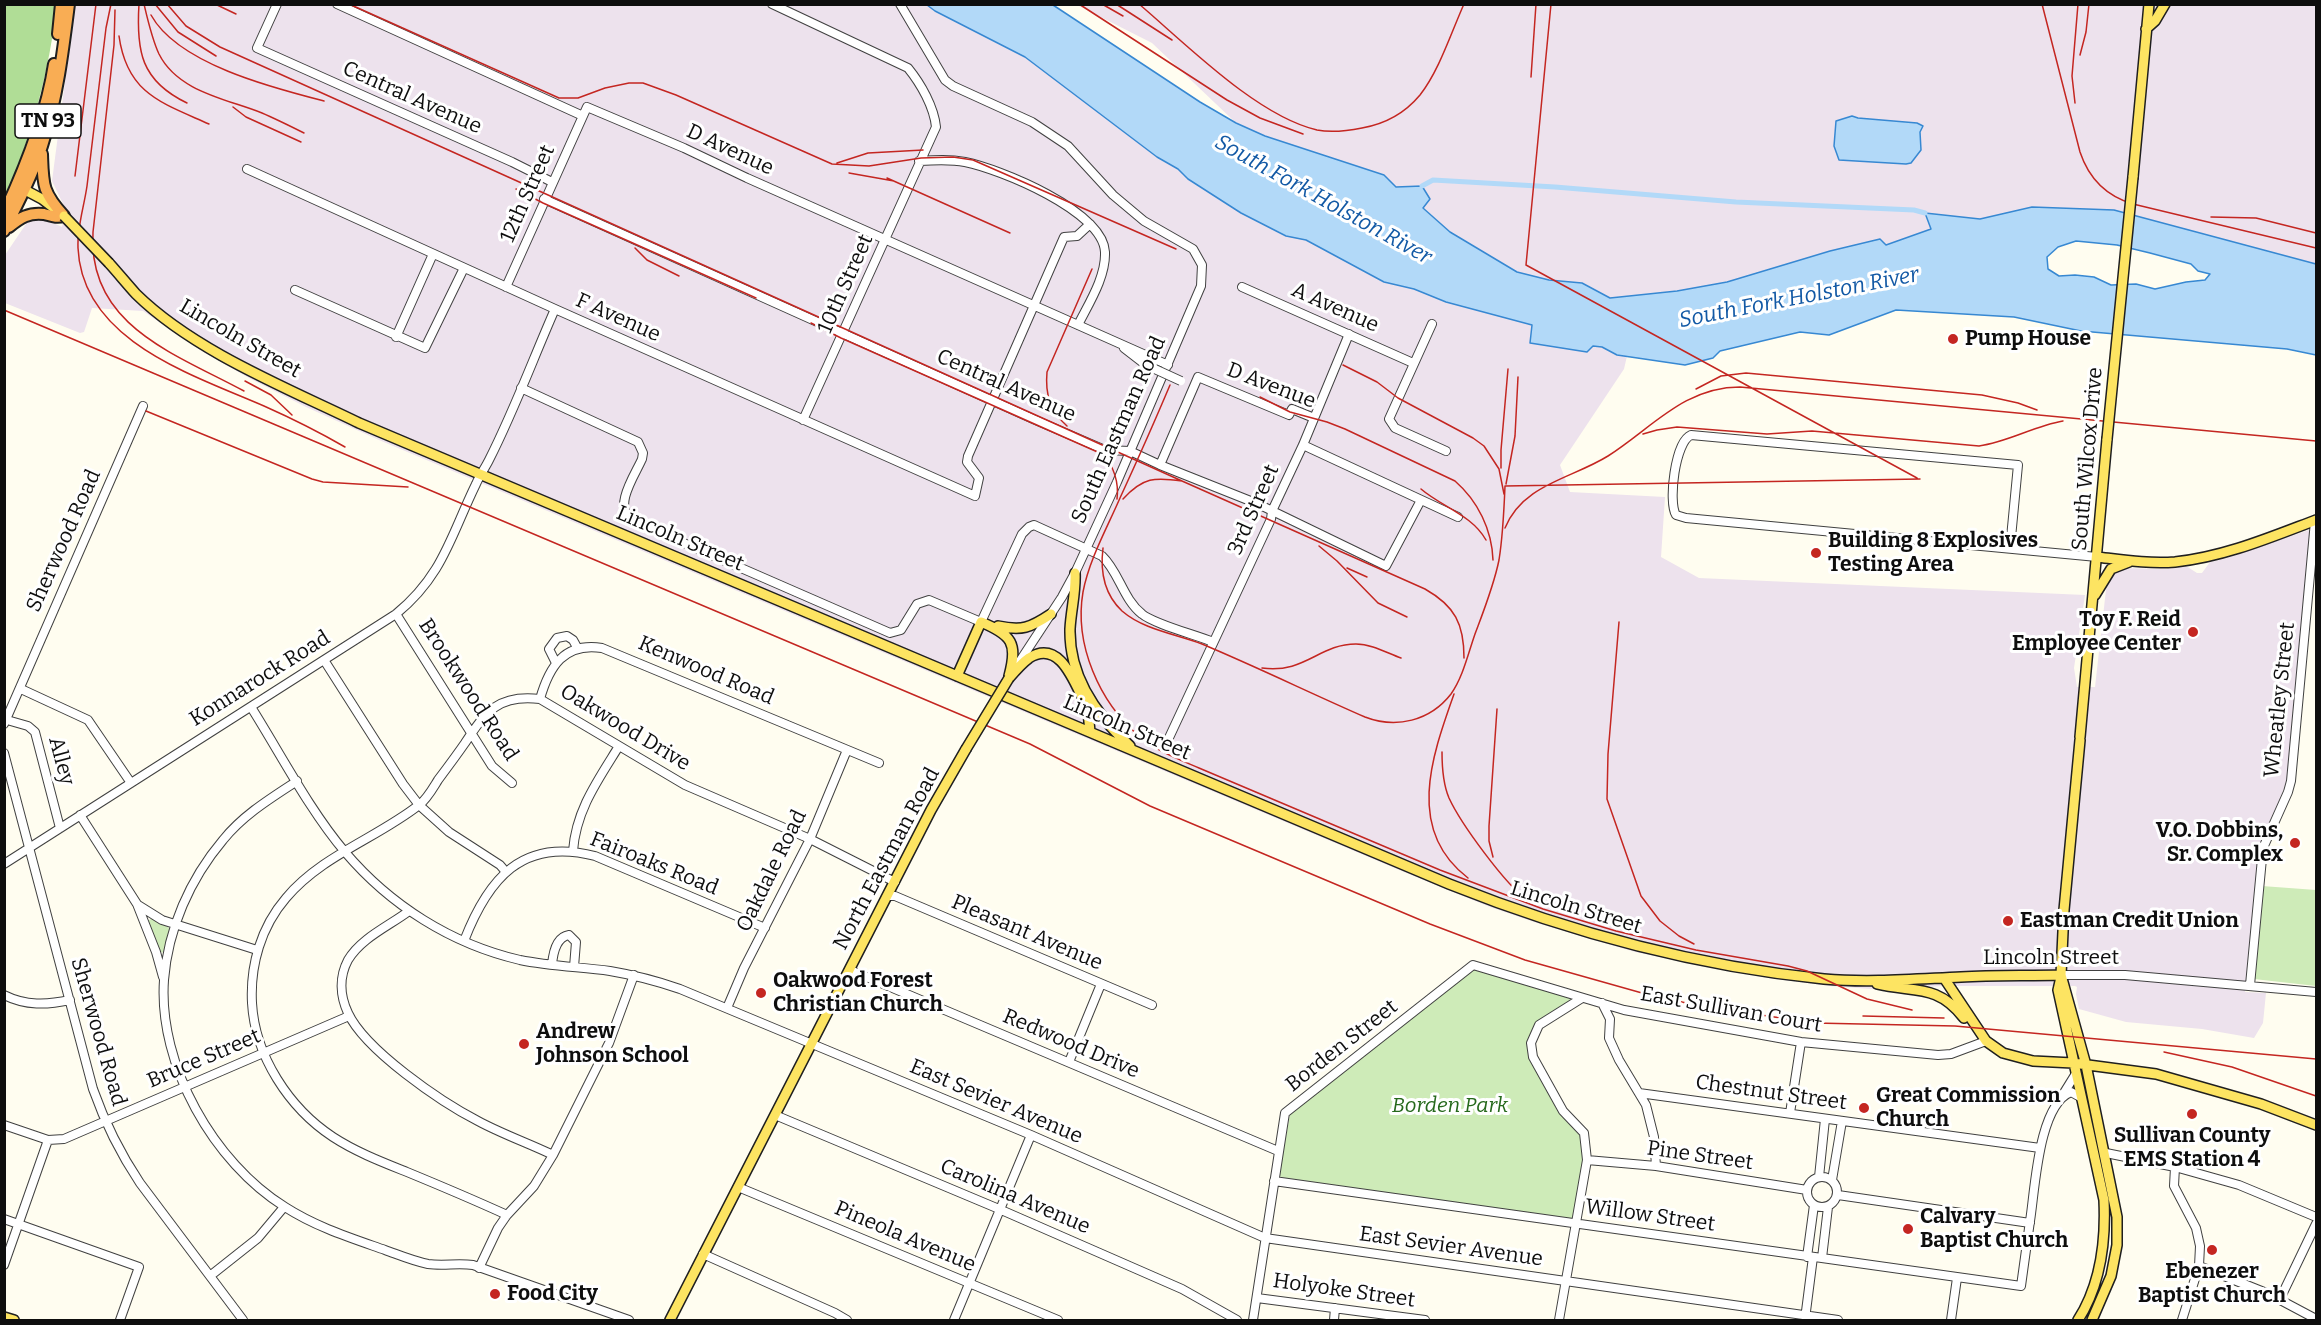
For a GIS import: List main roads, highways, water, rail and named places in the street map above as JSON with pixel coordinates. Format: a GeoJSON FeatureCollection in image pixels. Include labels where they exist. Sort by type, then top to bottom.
{"type":"FeatureCollection","features":[{"type":"Feature","properties":{"kind":"highway","name":"TN 93"},"geometry":{"type":"LineString","coordinates":[[5,231],[21,189],[49,90],[61,4]]}},
{"type":"Feature","properties":{"kind":"highway","name":"TN 93"},"geometry":{"type":"LineString","coordinates":[[4,213],[21,189],[42,146],[58,81],[69,4]]}},
{"type":"Feature","properties":{"kind":"highway"},"geometry":{"type":"LineString","coordinates":[[5,231],[28,214],[42,214],[56,218],[64,216],[50,198],[43,180],[42,146]]}},
{"type":"Feature","properties":{"kind":"main road","name":"South Wilcox Drive"},"geometry":{"type":"LineString","coordinates":[[2092,1320],[2111,1276],[2117,1241],[2117,1217],[2106,1154],[2086,1065],[2061,975],[2064,910],[2149,4]]}},
{"type":"Feature","properties":{"kind":"main road"},"geometry":{"type":"LineString","coordinates":[[2146,29],[2155,21],[2165,4]]}},
{"type":"Feature","properties":{"kind":"main road","name":"Lincoln Street"},"geometry":{"type":"LineString","coordinates":[[21,189],[42,199],[64,216],[142,299],[199,341],[242,366],[359,423],[1449,884],[1551,921],[1634,945],[1695,959],[1777,973],[1825,979],[1864,980],[2061,975]]}},
{"type":"Feature","properties":{"kind":"main road"},"geometry":{"type":"LineString","coordinates":[[2097,557],[2174,562],[2240,548],[2315,521]]}},
{"type":"Feature","properties":{"kind":"main road"},"geometry":{"type":"LineString","coordinates":[[2093,600],[2111,569],[2134,561]]}},
{"type":"Feature","properties":{"kind":"main road"},"geometry":{"type":"LineString","coordinates":[[1075,573],[1070,631],[1071,646],[1080,680],[1102,718],[1136,751]]}},
{"type":"Feature","properties":{"kind":"main road"},"geometry":{"type":"LineString","coordinates":[[985,624],[1019,630],[1033,626],[1051,614]]}},
{"type":"Feature","properties":{"kind":"main road"},"geometry":{"type":"LineString","coordinates":[[957,676],[985,624]]}},
{"type":"Feature","properties":{"kind":"main road"},"geometry":{"type":"LineString","coordinates":[[985,624],[1007,636],[1013,647],[1014,660],[1009,678]]}},
{"type":"Feature","properties":{"kind":"main road"},"geometry":{"type":"LineString","coordinates":[[1009,678],[1031,657],[1042,654],[1054,656],[1068,669],[1086,705],[1090,732]]}},
{"type":"Feature","properties":{"kind":"main road","name":"North Eastman Road"},"geometry":{"type":"LineString","coordinates":[[670,1320],[895,882],[966,749],[1009,678]]}},
{"type":"Feature","properties":{"kind":"main road"},"geometry":{"type":"LineString","coordinates":[[1076,726],[1086,705]]}},
{"type":"Feature","properties":{"kind":"main road"},"geometry":{"type":"LineString","coordinates":[[2061,975],[2058,990],[2104,1200],[2102,1257],[2092,1295],[2078,1320]]}},
{"type":"Feature","properties":{"kind":"main road"},"geometry":{"type":"LineString","coordinates":[[1944,978],[1986,1041]]}},
{"type":"Feature","properties":{"kind":"main road"},"geometry":{"type":"LineString","coordinates":[[1864,980],[1881,985],[1914,988],[1943,998],[1958,1011],[1976,1034],[2003,1053],[2019,1059],[2073,1062],[2156,1074],[2260,1104],[2316,1125]]}},
{"type":"Feature","properties":{"kind":"main road"},"geometry":{"type":"LineString","coordinates":[[2093,1152],[2106,1154]]}},
{"type":"Feature","properties":{"kind":"main road"},"geometry":{"type":"LineString","coordinates":[[2104,1239],[2117,1241]]}},
{"type":"Feature","properties":{"kind":"main road"},"geometry":{"type":"LineString","coordinates":[[4,1317],[14,1320]]}},
{"type":"Feature","properties":{"kind":"water","name":"South Fork Holston River"},"geometry":{"type":"Polygon","coordinates":[[[927,5],[1053,5],[1200,102],[1236,123],[1265,136],[1384,175],[1396,187],[1422,186],[1430,199],[1423,208],[1450,232],[1517,272],[1549,280],[1582,283],[1610,298],[1677,291],[1727,282],[1830,251],[1880,239],[1886,245],[1931,229],[1925,213],[1980,219],[2032,207],[2114,210],[2316,264],[2316,355],[2287,349],[2081,331],[2014,317],[1896,310],[1829,335],[1800,332],[1720,351],[1713,358],[1685,365],[1617,355],[1602,347],[1593,346],[1587,352],[1530,343],[1532,325],[1446,302],[1414,289],[1384,282],[1306,240],[1286,236],[1241,213],[1157,157],[1025,57],[927,5]],[[2076,241],[2058,247],[2047,257],[2048,269],[2059,276],[2094,277],[2111,285],[2136,284],[2155,289],[2205,280],[2210,274],[2198,271],[2191,264],[2117,245],[2076,241]]]}},
{"type":"Feature","properties":{"kind":"water"},"geometry":{"type":"Polygon","coordinates":[[[1852,116],[1917,123],[1923,126],[1920,132],[1921,150],[1911,163],[1906,164],[1839,160],[1834,146],[1836,121],[1852,116]]]}},
{"type":"Feature","properties":{"kind":"waterway"},"geometry":{"type":"LineString","coordinates":[[1422,186],[1433,180],[1555,187],[1736,202],[1914,210],[1925,213]]}},
{"type":"Feature","properties":{"kind":"railway"},"geometry":{"type":"LineString","coordinates":[[75,176],[96,4]]}},
{"type":"Feature","properties":{"kind":"railway"},"geometry":{"type":"LineString","coordinates":[[111,4],[79,232],[78,248],[84,280],[99,308],[120,331],[146,350],[175,367],[284,415],[345,447]]}},
{"type":"Feature","properties":{"kind":"railway"},"geometry":{"type":"LineString","coordinates":[[139,4],[139,36],[145,63],[160,85],[187,103]]}},
{"type":"Feature","properties":{"kind":"railway"},"geometry":{"type":"LineString","coordinates":[[144,4],[159,54],[167,67],[178,77],[204,92],[262,113],[304,133]]}},
{"type":"Feature","properties":{"kind":"railway"},"geometry":{"type":"LineString","coordinates":[[155,4],[178,32],[216,56]]}},
{"type":"Feature","properties":{"kind":"railway"},"geometry":{"type":"LineString","coordinates":[[167,4],[186,26],[220,47],[1182,481]]}},
{"type":"Feature","properties":{"kind":"railway"},"geometry":{"type":"LineString","coordinates":[[215,4],[236,14]]}},
{"type":"Feature","properties":{"kind":"railway"},"geometry":{"type":"LineString","coordinates":[[349,4],[559,98],[578,98],[605,88],[629,83],[643,83],[676,95],[832,164],[869,166],[921,158],[953,157],[973,160],[1176,249]]}},
{"type":"Feature","properties":{"kind":"railway"},"geometry":{"type":"LineString","coordinates":[[1079,4],[1227,100],[1260,118],[1303,134]]}},
{"type":"Feature","properties":{"kind":"railway"},"geometry":{"type":"LineString","coordinates":[[1102,4],[1123,16]]}},
{"type":"Feature","properties":{"kind":"railway"},"geometry":{"type":"LineString","coordinates":[[1116,4],[1172,40]]}},
{"type":"Feature","properties":{"kind":"railway"},"geometry":{"type":"LineString","coordinates":[[1139,4],[1223,77],[1270,110],[1317,130],[1334,131],[1379,124],[1394,117],[1414,101],[1433,75],[1464,4]]}},
{"type":"Feature","properties":{"kind":"railway"},"geometry":{"type":"LineString","coordinates":[[1531,77],[1536,4]]}},
{"type":"Feature","properties":{"kind":"railway"},"geometry":{"type":"LineString","coordinates":[[1551,4],[1526,265],[1917,478]]}},
{"type":"Feature","properties":{"kind":"railway"},"geometry":{"type":"LineString","coordinates":[[2042,4],[2080,152],[2088,170],[2100,185],[2123,201],[2133,204],[2316,248]]}},
{"type":"Feature","properties":{"kind":"railway"},"geometry":{"type":"LineString","coordinates":[[2075,103],[2072,76],[2078,4]]}},
{"type":"Feature","properties":{"kind":"railway"},"geometry":{"type":"LineString","coordinates":[[2080,55],[2086,32],[2089,4]]}},
{"type":"Feature","properties":{"kind":"railway"},"geometry":{"type":"LineString","coordinates":[[115,10],[114,45],[93,232],[95,264],[104,291],[120,314],[141,333],[191,364],[244,391]]}},
{"type":"Feature","properties":{"kind":"railway"},"geometry":{"type":"LineString","coordinates":[[151,15],[164,32],[182,47],[228,72],[324,101]]}},
{"type":"Feature","properties":{"kind":"railway"},"geometry":{"type":"LineString","coordinates":[[119,36],[123,56],[130,71],[149,94],[176,110],[209,124]]}},
{"type":"Feature","properties":{"kind":"railway"},"geometry":{"type":"LineString","coordinates":[[233,107],[246,117],[301,142]]}},
{"type":"Feature","properties":{"kind":"railway"},"geometry":{"type":"LineString","coordinates":[[837,163],[868,153],[923,150]]}},
{"type":"Feature","properties":{"kind":"railway"},"geometry":{"type":"LineString","coordinates":[[849,173],[894,181]]}},
{"type":"Feature","properties":{"kind":"railway"},"geometry":{"type":"LineString","coordinates":[[887,178],[1010,233]]}},
{"type":"Feature","properties":{"kind":"railway"},"geometry":{"type":"LineString","coordinates":[[516,189],[756,298]]}},
{"type":"Feature","properties":{"kind":"railway"},"geometry":{"type":"LineString","coordinates":[[2211,217],[2256,218],[2316,233]]}},
{"type":"Feature","properties":{"kind":"railway"},"geometry":{"type":"LineString","coordinates":[[635,248],[647,260],[679,276]]}},
{"type":"Feature","properties":{"kind":"railway"},"geometry":{"type":"LineString","coordinates":[[1067,426],[1056,414],[1050,402],[1047,372],[1092,269]]}},
{"type":"Feature","properties":{"kind":"railway"},"geometry":{"type":"LineString","coordinates":[[4,310],[1030,744],[1150,806],[1430,924],[1525,960],[1642,993],[1695,1005],[1814,1023],[1955,1026],[2316,1059]]}},
{"type":"Feature","properties":{"kind":"railway"},"geometry":{"type":"LineString","coordinates":[[811,323],[1102,454],[1110,463],[1115,475],[1117,499]]}},
{"type":"Feature","properties":{"kind":"railway"},"geometry":{"type":"LineString","coordinates":[[1343,365],[1377,382],[1398,398],[1484,446],[1499,469],[1504,494]]}},
{"type":"Feature","properties":{"kind":"railway"},"geometry":{"type":"LineString","coordinates":[[1501,468],[1508,369]]}},
{"type":"Feature","properties":{"kind":"railway"},"geometry":{"type":"LineString","coordinates":[[1696,389],[1721,376],[1746,373],[1982,395],[2037,410]]}},
{"type":"Feature","properties":{"kind":"railway"},"geometry":{"type":"LineString","coordinates":[[1506,484],[1515,436],[1518,377]]}},
{"type":"Feature","properties":{"kind":"railway"},"geometry":{"type":"LineString","coordinates":[[245,381],[271,395],[292,415]]}},
{"type":"Feature","properties":{"kind":"railway"},"geometry":{"type":"LineString","coordinates":[[1170,385],[1094,556],[1083,592],[1081,612],[1086,651],[1101,689],[1112,706],[1139,736],[1183,761],[1440,870],[1543,909],[1616,931],[1696,950],[1807,971],[1867,999],[1912,1010]]}},
{"type":"Feature","properties":{"kind":"railway"},"geometry":{"type":"LineString","coordinates":[[1505,528],[1523,501],[1536,492],[1608,456],[1685,401],[1720,389],[1740,387],[2316,441]]}},
{"type":"Feature","properties":{"kind":"railway"},"geometry":{"type":"LineString","coordinates":[[1260,397],[1290,412],[1345,429],[1455,481],[1477,507],[1487,527],[1493,560]]}},
{"type":"Feature","properties":{"kind":"railway"},"geometry":{"type":"LineString","coordinates":[[146,411],[312,479],[323,482],[408,487]]}},
{"type":"Feature","properties":{"kind":"railway"},"geometry":{"type":"LineString","coordinates":[[1643,434],[1677,427],[1767,434],[1812,431],[1979,446],[2063,421]]}},
{"type":"Feature","properties":{"kind":"railway"},"geometry":{"type":"LineString","coordinates":[[1103,548],[1102,566],[1107,590],[1122,611],[1140,623],[1202,644],[1365,717],[1377,721],[1400,722],[1412,720],[1433,711],[1451,694],[1459,680],[1497,569],[1505,486],[1920,479]]}},
{"type":"Feature","properties":{"kind":"railway"},"geometry":{"type":"LineString","coordinates":[[1123,499],[1137,486],[1150,480],[1182,481],[1425,589],[1444,602],[1456,617],[1462,635],[1464,658]]}},
{"type":"Feature","properties":{"kind":"railway"},"geometry":{"type":"LineString","coordinates":[[1421,489],[1473,524],[1486,540]]}},
{"type":"Feature","properties":{"kind":"railway"},"geometry":{"type":"LineString","coordinates":[[1319,546],[1378,603],[1407,617]]}},
{"type":"Feature","properties":{"kind":"railway"},"geometry":{"type":"LineString","coordinates":[[1347,568],[1367,577]]}},
{"type":"Feature","properties":{"kind":"railway"},"geometry":{"type":"LineString","coordinates":[[1619,622],[1608,754],[1607,799],[1641,896],[1660,921],[1694,944]]}},
{"type":"Feature","properties":{"kind":"railway"},"geometry":{"type":"LineString","coordinates":[[1262,668],[1290,667],[1343,645],[1356,644],[1374,647],[1401,658]]}},
{"type":"Feature","properties":{"kind":"railway"},"geometry":{"type":"LineString","coordinates":[[1454,694],[1432,767],[1429,791],[1430,815],[1436,838],[1448,859],[1468,878]]}},
{"type":"Feature","properties":{"kind":"railway"},"geometry":{"type":"LineString","coordinates":[[1493,857],[1489,841],[1489,826],[1497,709]]}},
{"type":"Feature","properties":{"kind":"railway"},"geometry":{"type":"LineString","coordinates":[[1442,752],[1445,787],[1455,809],[1496,868],[1528,901]]}},
{"type":"Feature","properties":{"kind":"railway"},"geometry":{"type":"LineString","coordinates":[[1863,1016],[1944,1018]]}},
{"type":"Feature","properties":{"kind":"railway"},"geometry":{"type":"LineString","coordinates":[[2164,1052],[2232,1067],[2316,1096]]}},
{"type":"Feature","properties":{"kind":"place","name":"Pump House"},"geometry":{"type":"Point","coordinates":[1953,339]}},
{"type":"Feature","properties":{"kind":"place","name":"Building 8 Explosives Testing Area"},"geometry":{"type":"Point","coordinates":[1816,553]}},
{"type":"Feature","properties":{"kind":"place","name":"Toy F. Reid Employee Center"},"geometry":{"type":"Point","coordinates":[2193,632]}},
{"type":"Feature","properties":{"kind":"place","name":"V.O. Dobbins, Sr. Complex"},"geometry":{"type":"Point","coordinates":[2295,843]}},
{"type":"Feature","properties":{"kind":"place","name":"Eastman Credit Union"},"geometry":{"type":"Point","coordinates":[2008,921]}},
{"type":"Feature","properties":{"kind":"place","name":"Oakwood Forest Christian Church"},"geometry":{"type":"Point","coordinates":[761,993]}},
{"type":"Feature","properties":{"kind":"place","name":"Andrew Johnson School"},"geometry":{"type":"Point","coordinates":[524,1044]}},
{"type":"Feature","properties":{"kind":"place","name":"Great Commission Church"},"geometry":{"type":"Point","coordinates":[1864,1108]}},
{"type":"Feature","properties":{"kind":"place","name":"Sullivan County EMS Station 4"},"geometry":{"type":"Point","coordinates":[2192,1114]}},
{"type":"Feature","properties":{"kind":"place","name":"Calvary Baptist Church"},"geometry":{"type":"Point","coordinates":[1908,1229]}},
{"type":"Feature","properties":{"kind":"place","name":"Ebenezer Baptist Church"},"geometry":{"type":"Point","coordinates":[2212,1250]}},
{"type":"Feature","properties":{"kind":"place","name":"Food City"},"geometry":{"type":"Point","coordinates":[495,1294]}},
{"type":"Feature","properties":{"kind":"park label","name":"Borden Park"},"geometry":{"type":"Point","coordinates":[1450,1106]}}]}
